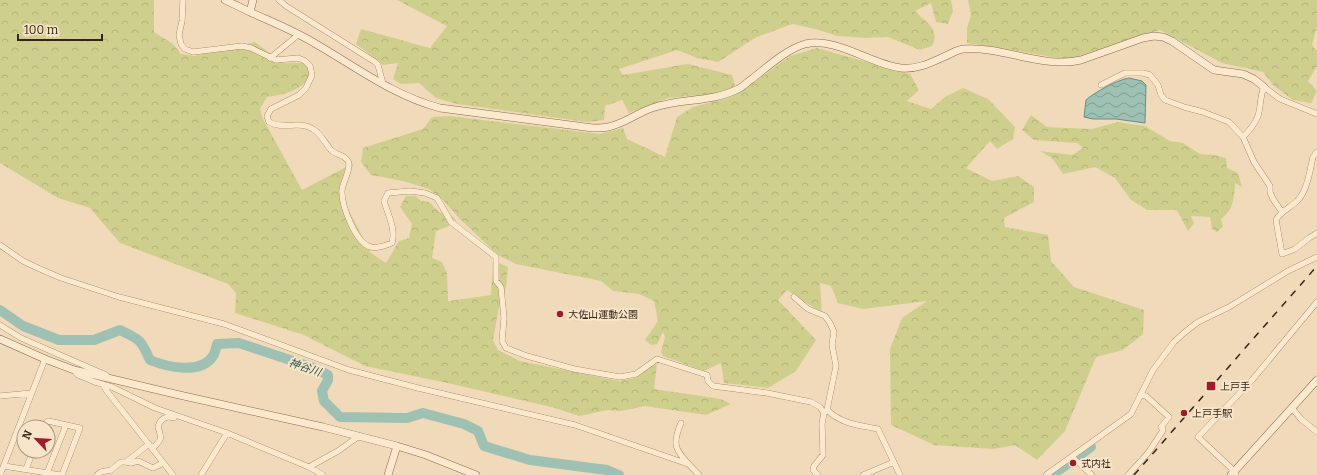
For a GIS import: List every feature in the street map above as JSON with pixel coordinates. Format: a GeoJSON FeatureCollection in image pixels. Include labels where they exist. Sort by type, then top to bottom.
{"type":"FeatureCollection","features":[{"type":"Feature","properties":{"kind":"street"},"geometry":{"type":"LineString","coordinates":[[182,0],[182,21],[179,35],[181,44],[185,49],[193,52],[242,46],[265,54],[270,58],[281,60],[298,58],[305,61],[310,66],[312,76],[306,88],[299,95],[271,109],[268,116],[269,122],[277,126],[302,125],[314,129],[332,151],[343,156],[349,162],[342,191],[343,201],[358,238],[366,245],[373,248],[392,243],[394,236],[393,228],[384,201],[388,193],[410,191],[425,193],[437,198],[451,222],[496,257],[496,281],[501,287],[504,318],[502,341],[506,348],[527,356],[574,369],[620,377],[636,374],[657,359],[707,375],[708,381],[713,386],[767,393],[811,402],[825,412],[844,422],[878,429],[900,475]]}},
{"type":"Feature","properties":{"kind":"street"},"geometry":{"type":"LineString","coordinates":[[225,0],[298,34],[383,84],[423,104],[440,108],[593,128],[608,128],[652,108],[671,103],[721,96],[739,89],[770,64],[792,50],[805,44],[820,43],[835,46],[891,66],[910,69],[922,66],[962,49],[975,49],[1051,62],[1071,62],[1081,60],[1143,38],[1154,36],[1163,36],[1172,41],[1214,70],[1243,74],[1254,79],[1280,99],[1317,114]]}},
{"type":"Feature","properties":{"kind":"street"},"geometry":{"type":"LineString","coordinates":[[250,12],[253,0]]}},
{"type":"Feature","properties":{"kind":"street"},"geometry":{"type":"LineString","coordinates":[[279,0],[286,6],[375,62],[378,65],[383,84]]}},
{"type":"Feature","properties":{"kind":"street"},"geometry":{"type":"LineString","coordinates":[[270,58],[298,34]]}},
{"type":"Feature","properties":{"kind":"street"},"geometry":{"type":"LineString","coordinates":[[1101,85],[1125,74],[1143,73],[1150,75],[1158,85],[1161,95],[1165,100],[1229,122],[1243,137],[1254,162],[1270,186],[1270,192],[1273,199],[1282,212]]}},
{"type":"Feature","properties":{"kind":"street"},"geometry":{"type":"LineString","coordinates":[[1243,137],[1250,131],[1258,115],[1261,94],[1264,87]]}},
{"type":"Feature","properties":{"kind":"street"},"geometry":{"type":"LineString","coordinates":[[1317,152],[1313,157],[1304,192],[1297,201],[1282,212],[1276,220],[1282,254],[1295,249],[1308,238],[1317,234]]}},
{"type":"Feature","properties":{"kind":"street"},"geometry":{"type":"LineString","coordinates":[[0,245],[23,261],[54,275],[119,297],[224,324],[349,370],[575,425],[688,464]]}},
{"type":"Feature","properties":{"kind":"street"},"geometry":{"type":"LineString","coordinates":[[1046,475],[1074,459],[1131,414],[1153,370],[1174,342],[1198,322],[1229,307],[1288,271],[1317,257]]}},
{"type":"Feature","properties":{"kind":"street"},"geometry":{"type":"LineString","coordinates":[[794,297],[808,309],[824,316],[830,323],[834,332],[832,345],[836,366],[822,424],[823,455],[814,466],[813,470],[818,475]]}},
{"type":"Feature","properties":{"kind":"street"},"geometry":{"type":"LineString","coordinates":[[1317,302],[1253,379],[1198,437],[1231,468],[1234,474],[1317,380]]}},
{"type":"Feature","properties":{"kind":"street"},"geometry":{"type":"LineString","coordinates":[[0,325],[21,338],[106,375],[106,390],[174,475]]}},
{"type":"Feature","properties":{"kind":"street"},"geometry":{"type":"LineString","coordinates":[[0,339],[44,359],[105,381],[360,436],[426,455],[476,475]]}},
{"type":"Feature","properties":{"kind":"street"},"geometry":{"type":"LineString","coordinates":[[0,475],[44,359]]}},
{"type":"Feature","properties":{"kind":"street"},"geometry":{"type":"LineString","coordinates":[[105,381],[155,408],[227,433],[309,467],[323,475]]}},
{"type":"Feature","properties":{"kind":"street"},"geometry":{"type":"LineString","coordinates":[[0,396],[32,394]]}},
{"type":"Feature","properties":{"kind":"street"},"geometry":{"type":"LineString","coordinates":[[1128,475],[1148,453],[1162,432],[1163,429],[1161,427],[1169,417],[1146,396],[1140,395]]}},
{"type":"Feature","properties":{"kind":"street"},"geometry":{"type":"LineString","coordinates":[[1292,408],[1301,419],[1317,432]]}},
{"type":"Feature","properties":{"kind":"street"},"geometry":{"type":"LineString","coordinates":[[126,462],[160,441],[161,436],[158,427],[159,422],[164,417],[170,416],[178,419],[179,416]]}},
{"type":"Feature","properties":{"kind":"street"},"geometry":{"type":"LineString","coordinates":[[4,466],[61,475],[80,428],[56,423]]}},
{"type":"Feature","properties":{"kind":"street"},"geometry":{"type":"LineString","coordinates":[[681,423],[677,435],[677,448],[688,464],[699,475]]}},
{"type":"Feature","properties":{"kind":"street"},"geometry":{"type":"LineString","coordinates":[[47,473],[66,425]]}},
{"type":"Feature","properties":{"kind":"street"},"geometry":{"type":"LineString","coordinates":[[201,475],[227,433]]}},
{"type":"Feature","properties":{"kind":"street"},"geometry":{"type":"LineString","coordinates":[[309,467],[338,451],[360,436]]}},
{"type":"Feature","properties":{"kind":"street"},"geometry":{"type":"LineString","coordinates":[[388,475],[397,446]]}},
{"type":"Feature","properties":{"kind":"street"},"geometry":{"type":"LineString","coordinates":[[26,469],[30,459]]}},
{"type":"Feature","properties":{"kind":"street"},"geometry":{"type":"LineString","coordinates":[[1074,459],[1092,475]]}},
{"type":"Feature","properties":{"kind":"street"},"geometry":{"type":"LineString","coordinates":[[97,475],[101,472],[111,470],[120,462],[131,463],[138,461],[153,468],[163,463]]}},
{"type":"Feature","properties":{"kind":"street"},"geometry":{"type":"LineString","coordinates":[[863,475],[894,462]]}},
{"type":"Feature","properties":{"kind":"green space"},"geometry":{"type":"Polygon","coordinates":[[[0,0],[154,0],[154,32],[173,44],[181,54],[194,56],[255,42],[283,63],[303,63],[313,68],[313,76],[309,81],[298,88],[287,93],[267,97],[260,109],[263,119],[302,190],[354,163],[344,187],[346,205],[371,253],[386,263],[399,241],[409,238],[412,224],[400,207],[406,196],[416,196],[421,201],[429,202],[439,212],[453,217],[456,220],[447,227],[436,231],[432,258],[442,262],[447,273],[448,301],[491,295],[493,260],[508,267],[506,287],[498,312],[493,340],[498,350],[520,361],[619,381],[635,378],[649,367],[657,364],[654,389],[721,399],[731,404],[706,415],[645,406],[621,411],[608,410],[579,416],[555,408],[443,382],[365,366],[304,335],[235,313],[236,293],[228,284],[120,243],[90,208],[58,198],[0,163],[0,0]]]}},
{"type":"Feature","properties":{"kind":"green space"},"geometry":{"type":"Polygon","coordinates":[[[397,0],[951,0],[953,11],[948,24],[936,22],[931,3],[915,11],[931,26],[935,35],[932,46],[920,50],[888,37],[865,38],[838,36],[792,24],[755,38],[718,62],[697,58],[677,50],[619,69],[623,75],[688,64],[732,75],[735,86],[721,93],[668,98],[629,113],[622,100],[605,106],[604,120],[587,122],[457,104],[436,98],[419,83],[401,84],[393,79],[398,63],[383,65],[356,44],[361,29],[430,48],[447,26],[397,0]]]}},
{"type":"Feature","properties":{"kind":"green space"},"geometry":{"type":"Polygon","coordinates":[[[968,0],[1317,0],[1317,27],[1312,45],[1317,51],[1317,66],[1308,81],[1317,91],[1311,103],[1293,100],[1274,86],[1263,72],[1222,63],[1160,30],[1070,59],[967,43],[967,28],[971,15],[968,0]]]}},
{"type":"Feature","properties":{"kind":"green space"},"geometry":{"type":"Polygon","coordinates":[[[817,48],[910,74],[919,90],[907,101],[931,109],[945,97],[963,88],[988,99],[1015,127],[1013,139],[997,149],[990,141],[966,168],[992,181],[1018,176],[1034,187],[1034,202],[1004,218],[1005,227],[1048,235],[1051,261],[1074,287],[1144,310],[1143,334],[1123,350],[1096,357],[1065,431],[1037,460],[1015,445],[993,449],[934,445],[891,425],[890,349],[902,318],[927,301],[863,309],[838,303],[831,286],[820,283],[822,313],[787,290],[778,300],[816,340],[796,371],[768,388],[724,383],[721,363],[704,371],[663,356],[661,352],[665,337],[663,332],[657,344],[651,345],[645,340],[658,321],[654,301],[639,294],[613,291],[601,281],[516,264],[498,255],[459,218],[443,200],[429,189],[403,181],[371,175],[361,162],[363,148],[423,129],[432,117],[449,116],[600,134],[623,128],[627,139],[665,157],[677,117],[693,107],[728,98],[744,90],[790,56],[817,48]]]}},
{"type":"Feature","properties":{"kind":"green space"},"geometry":{"type":"Polygon","coordinates":[[[1031,115],[1047,127],[1092,129],[1118,122],[1145,126],[1170,141],[1183,143],[1200,154],[1226,158],[1227,168],[1238,173],[1242,187],[1235,183],[1231,207],[1221,219],[1223,227],[1217,232],[1212,229],[1210,217],[1191,216],[1194,223],[1188,231],[1177,210],[1147,210],[1131,200],[1115,178],[1095,167],[1063,174],[1052,158],[1040,151],[1072,155],[1083,148],[1077,143],[1034,140],[1022,130],[1031,115]]]}},
{"type":"Feature","properties":{"kind":"water"},"geometry":{"type":"Polygon","coordinates":[[[1129,78],[1142,81],[1146,85],[1145,123],[1084,117],[1086,100],[1106,87],[1118,81],[1129,78]]]}},
{"type":"Feature","properties":{"kind":"waterway","name":"神谷川"},"geometry":{"type":"LineString","coordinates":[[0,310],[23,326],[59,340],[94,340],[120,330],[140,341],[150,360],[174,367],[183,368],[200,366],[208,362],[213,356],[217,344],[239,343],[314,368],[328,375],[328,380],[322,391],[324,401],[340,417],[407,418],[423,413],[464,424],[478,431],[484,446],[530,460],[607,470],[619,475]]}},
{"type":"Feature","properties":{"kind":"waterway"},"geometry":{"type":"LineString","coordinates":[[1052,475],[1091,447]]}},
{"type":"Feature","properties":{"kind":"railway"},"geometry":{"type":"LineString","coordinates":[[1134,475],[1317,266]]}},
{"type":"Feature","properties":{"kind":"place","name":"大佐山運動公園"},"geometry":{"type":"Point","coordinates":[560,314]}},
{"type":"Feature","properties":{"kind":"place","name":"上戸手"},"geometry":{"type":"Point","coordinates":[1211,386]}},
{"type":"Feature","properties":{"kind":"place","name":"上戸手駅"},"geometry":{"type":"Point","coordinates":[1184,413]}},
{"type":"Feature","properties":{"kind":"place","name":"式内社"},"geometry":{"type":"Point","coordinates":[1073,463]}}]}
